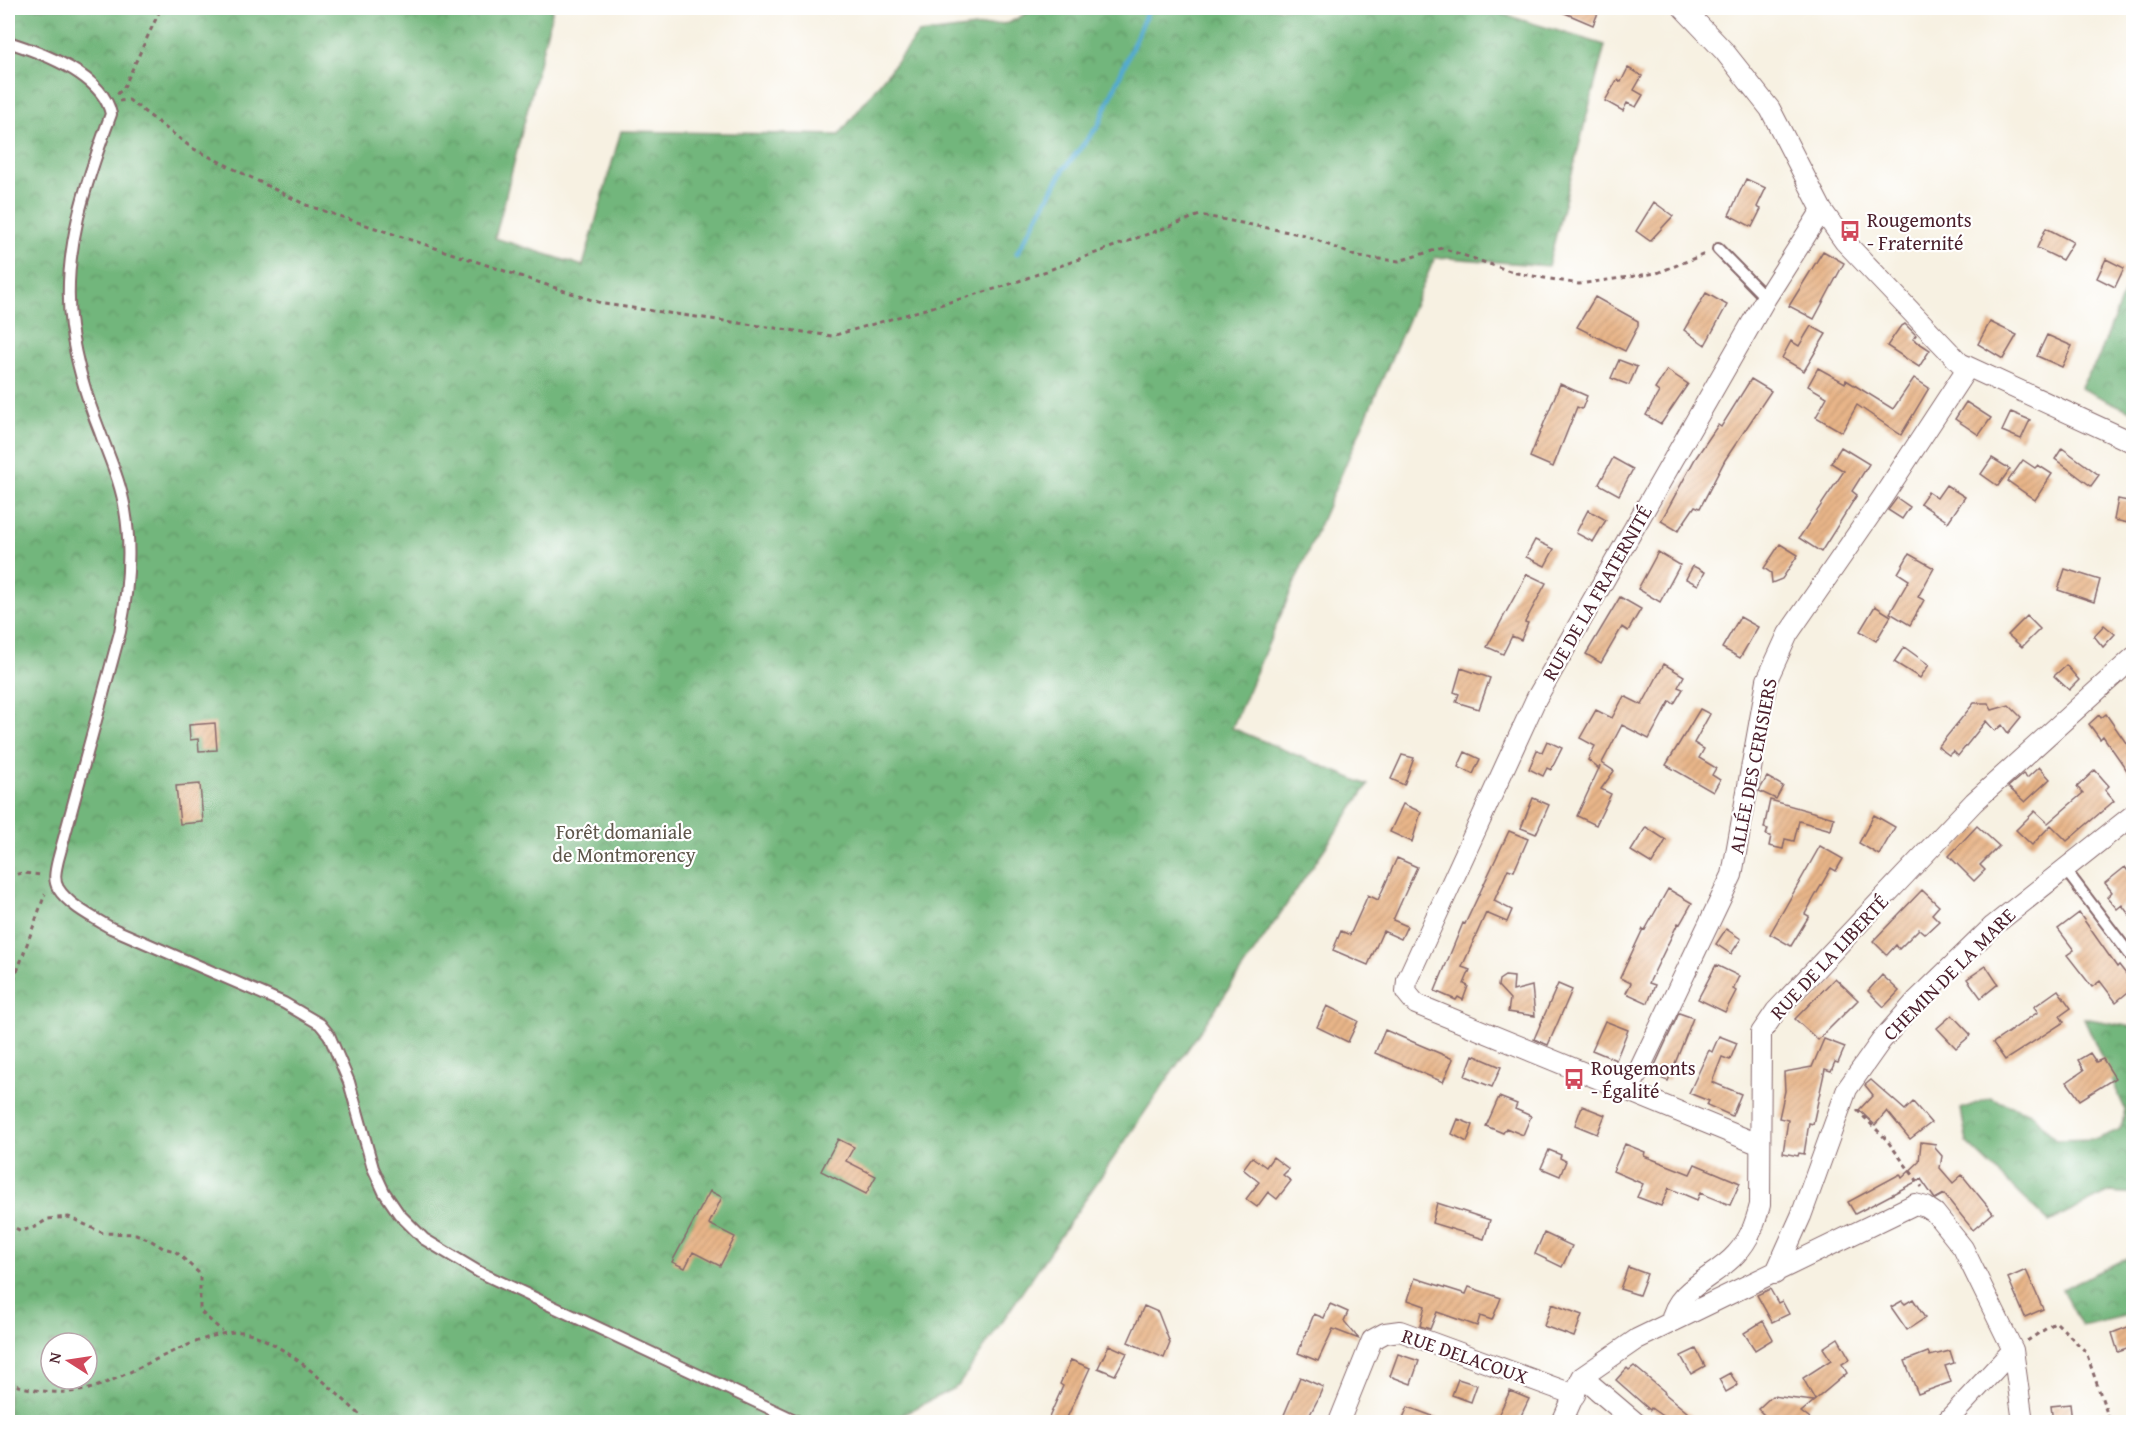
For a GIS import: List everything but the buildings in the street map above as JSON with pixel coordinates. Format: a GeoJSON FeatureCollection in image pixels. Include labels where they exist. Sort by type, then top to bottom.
{"type":"FeatureCollection","features":[{"type":"Feature","properties":{"kind":"street"},"geometry":{"type":"LineString","coordinates":[[1683,8],[1724,51],[1770,109],[1822,210],[1844,241],[1918,322],[1960,363],[2133,443]]}},
{"type":"Feature","properties":{"kind":"street","name":"RUE DE LA FRATERNITÉ"},"geometry":{"type":"LineString","coordinates":[[1629,1091],[1416,1004],[1406,992],[1407,980],[1536,699],[1767,298],[1822,210]]}},
{"type":"Feature","properties":{"kind":"street","name":"ALLÉE DES CERISIERS"},"geometry":{"type":"LineString","coordinates":[[1629,1091],[1732,875],[1767,680],[1788,634],[1882,498],[1968,367]]}},
{"type":"Feature","properties":{"kind":"street","name":"RUE DE LA LIBERTÉ"},"geometry":{"type":"LineString","coordinates":[[1671,1322],[1676,1302],[1736,1255],[1754,1230],[1760,1205],[1758,1144],[1761,1033],[1776,1011],[1974,802],[2133,657]]}},
{"type":"Feature","properties":{"kind":"street","name":"CHEMIN DE LA MARE"},"geometry":{"type":"LineString","coordinates":[[1775,1274],[1801,1216],[1847,1089],[1881,1041],[1916,1001],[1993,926],[2133,816]]}},
{"type":"Feature","properties":{"kind":"street"},"geometry":{"type":"LineString","coordinates":[[1629,1091],[1758,1144]]}},
{"type":"Feature","properties":{"kind":"street"},"geometry":{"type":"LineString","coordinates":[[1562,1422],[1578,1386],[1637,1339],[1775,1274],[1915,1204],[1935,1213],[1964,1248],[2013,1350],[2023,1422]]}},
{"type":"Feature","properties":{"kind":"street","name":"RUE DELACOUX"},"geometry":{"type":"LineString","coordinates":[[1339,1422],[1372,1340],[1385,1333],[1400,1331],[1578,1386]]}},
{"type":"Feature","properties":{"kind":"street"},"geometry":{"type":"LineString","coordinates":[[1946,1422],[2013,1350]]}},
{"type":"Feature","properties":{"kind":"street"},"geometry":{"type":"LineString","coordinates":[[1578,1386],[1635,1422]]}},
{"type":"Feature","properties":{"kind":"lane"},"geometry":{"type":"LineString","coordinates":[[8,42],[66,66],[100,89],[108,101],[111,114],[83,196],[73,242],[69,289],[71,328],[87,395],[125,509],[129,545],[128,595],[55,875],[58,888],[73,902],[111,928],[284,1003],[320,1024],[329,1035],[346,1074],[373,1168],[384,1192],[399,1214],[424,1239],[479,1272],[799,1422]]}},
{"type":"Feature","properties":{"kind":"lane"},"geometry":{"type":"LineString","coordinates":[[1718,249],[1767,298]]}},
{"type":"Feature","properties":{"kind":"lane"},"geometry":{"type":"LineString","coordinates":[[2064,868],[2133,960]]}},
{"type":"Feature","properties":{"kind":"path"},"geometry":{"type":"LineString","coordinates":[[108,101],[123,89],[161,8]]}},
{"type":"Feature","properties":{"kind":"path"},"geometry":{"type":"LineString","coordinates":[[108,101],[129,100],[192,148],[306,205],[604,304],[832,336],[1005,286],[1200,215],[1304,235],[1358,257],[1399,261],[1442,248],[1516,273],[1579,284],[1657,273],[1718,249]]}},
{"type":"Feature","properties":{"kind":"path"},"geometry":{"type":"LineString","coordinates":[[8,876],[22,873],[55,875],[43,898],[8,997]]}},
{"type":"Feature","properties":{"kind":"path"},"geometry":{"type":"LineString","coordinates":[[1843,1101],[1857,1109],[1899,1156],[1926,1194],[1926,1207]]}},
{"type":"Feature","properties":{"kind":"path"},"geometry":{"type":"LineString","coordinates":[[8,1224],[21,1231],[35,1227],[48,1219],[69,1217],[104,1233],[136,1234],[163,1248],[175,1251],[200,1274],[200,1311],[222,1331]]}},
{"type":"Feature","properties":{"kind":"path"},"geometry":{"type":"LineString","coordinates":[[2013,1350],[2056,1322],[2086,1352],[2110,1422]]}},
{"type":"Feature","properties":{"kind":"path"},"geometry":{"type":"LineString","coordinates":[[8,1383],[32,1390],[63,1393],[90,1389],[222,1331],[250,1333],[295,1357],[368,1422]]}},
{"type":"Feature","properties":{"kind":"green space","name":"Forêt domaniale de Montmorency"},"geometry":{"type":"Polygon","coordinates":[[[8,8],[553,8],[495,238],[583,266],[621,131],[839,135],[918,34],[1009,23],[1036,8],[1482,8],[1605,45],[1548,266],[1435,257],[1232,728],[1368,785],[958,1386],[889,1422],[8,1422],[8,8]]]}},
{"type":"Feature","properties":{"kind":"green space"},"geometry":{"type":"Polygon","coordinates":[[[2133,269],[2133,412],[2080,388],[2099,357],[2133,269]]]}},
{"type":"Feature","properties":{"kind":"green space"},"geometry":{"type":"Polygon","coordinates":[[[2084,1018],[2133,1027],[2133,1194],[2110,1192],[2049,1222],[1967,1143],[1961,1109],[1990,1098],[2033,1114],[2055,1140],[2097,1139],[2121,1129],[2125,1109],[2084,1018]]]}},
{"type":"Feature","properties":{"kind":"green space"},"geometry":{"type":"Polygon","coordinates":[[[2133,1255],[2133,1314],[2082,1326],[2062,1289],[2133,1255]]]}},
{"type":"Feature","properties":{"kind":"waterway"},"geometry":{"type":"LineString","coordinates":[[1017,253],[1064,169],[1098,126],[1149,8]]}},
{"type":"Feature","properties":{"kind":"place","name":"Rougemonts - Fraternité"},"geometry":{"type":"Point","coordinates":[1850,231]}},
{"type":"Feature","properties":{"kind":"place","name":"Rougemonts - Égalité"},"geometry":{"type":"Point","coordinates":[1574,1079]}}]}
